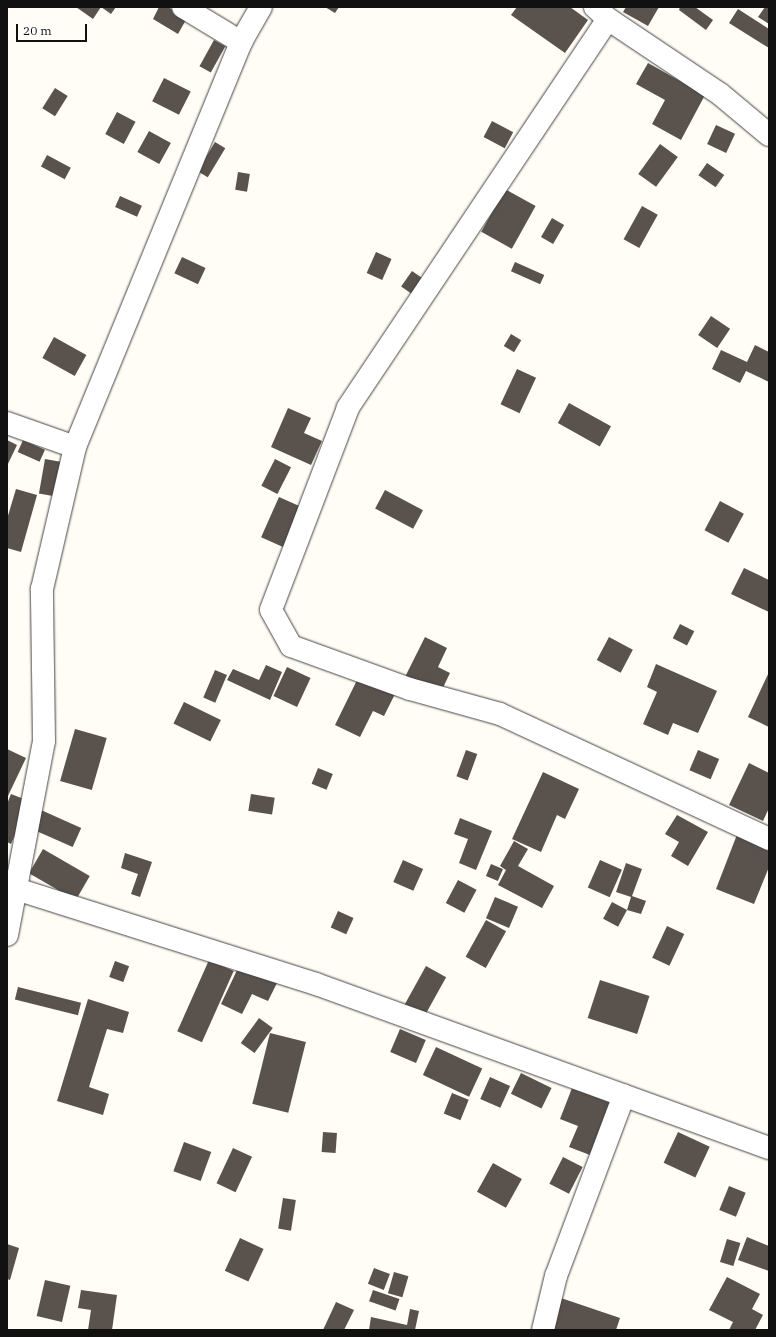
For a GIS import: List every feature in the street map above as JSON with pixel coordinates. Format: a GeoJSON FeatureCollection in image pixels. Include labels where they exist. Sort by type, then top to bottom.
{"type":"FeatureCollection","features":[{"type":"Feature","properties":{"kind":"street"},"geometry":{"type":"LineString","coordinates":[[183,7],[241,42]]}},
{"type":"Feature","properties":{"kind":"street"},"geometry":{"type":"LineString","coordinates":[[7,935],[12,888],[44,741],[42,589],[75,447],[241,42],[261,7]]}},
{"type":"Feature","properties":{"kind":"street"},"geometry":{"type":"LineString","coordinates":[[769,136],[720,94],[601,13],[348,408],[271,610],[291,646],[410,689],[500,714],[769,839]]}},
{"type":"Feature","properties":{"kind":"street"},"geometry":{"type":"LineString","coordinates":[[7,423],[75,447]]}},
{"type":"Feature","properties":{"kind":"street"},"geometry":{"type":"LineString","coordinates":[[12,888],[316,984],[769,1148]]}},
{"type":"Feature","properties":{"kind":"street"},"geometry":{"type":"LineString","coordinates":[[543,1330],[556,1276],[624,1095]]}},
{"type":"Feature","properties":{"kind":"building"},"geometry":{"type":"Polygon","coordinates":[[[76,7],[101,7],[93,19],[76,7]]]}},
{"type":"Feature","properties":{"kind":"building"},"geometry":{"type":"Polygon","coordinates":[[[101,7],[116,7],[111,14],[101,7]]]}},
{"type":"Feature","properties":{"kind":"building"},"geometry":{"type":"Polygon","coordinates":[[[159,7],[168,7],[187,18],[178,34],[153,19],[159,7]]]}},
{"type":"Feature","properties":{"kind":"building"},"geometry":{"type":"Polygon","coordinates":[[[325,7],[339,7],[335,13],[325,7]]]}},
{"type":"Feature","properties":{"kind":"building"},"geometry":{"type":"Polygon","coordinates":[[[517,7],[570,7],[588,20],[565,53],[511,15],[517,7]]]}},
{"type":"Feature","properties":{"kind":"building"},"geometry":{"type":"Polygon","coordinates":[[[626,7],[659,7],[648,26],[623,12],[626,7]]]}},
{"type":"Feature","properties":{"kind":"building"},"geometry":{"type":"Polygon","coordinates":[[[680,7],[695,7],[713,20],[706,30],[679,10],[680,7]]]}},
{"type":"Feature","properties":{"kind":"building"},"geometry":{"type":"Polygon","coordinates":[[[765,7],[769,7],[769,24],[758,17],[765,7]]]}},
{"type":"Feature","properties":{"kind":"building"},"geometry":{"type":"Polygon","coordinates":[[[738,9],[769,29],[769,48],[729,23],[738,9]]]}},
{"type":"Feature","properties":{"kind":"building"},"geometry":{"type":"Polygon","coordinates":[[[214,40],[225,46],[211,73],[199,66],[214,40]]]}},
{"type":"Feature","properties":{"kind":"building"},"geometry":{"type":"Polygon","coordinates":[[[648,63],[705,95],[681,140],[652,124],[665,100],[636,84],[648,63]]]}},
{"type":"Feature","properties":{"kind":"building"},"geometry":{"type":"Polygon","coordinates":[[[164,78],[191,92],[179,115],[152,101],[164,78]]]}},
{"type":"Feature","properties":{"kind":"building"},"geometry":{"type":"Polygon","coordinates":[[[55,88],[68,96],[55,116],[42,108],[55,88]]]}},
{"type":"Feature","properties":{"kind":"building"},"geometry":{"type":"Polygon","coordinates":[[[117,112],[136,122],[124,144],[105,134],[117,112]]]}},
{"type":"Feature","properties":{"kind":"building"},"geometry":{"type":"Polygon","coordinates":[[[492,121],[513,132],[505,148],[484,137],[492,121]]]}},
{"type":"Feature","properties":{"kind":"building"},"geometry":{"type":"Polygon","coordinates":[[[716,125],[735,134],[726,153],[707,144],[716,125]]]}},
{"type":"Feature","properties":{"kind":"building"},"geometry":{"type":"Polygon","coordinates":[[[149,131],[171,143],[159,164],[137,152],[149,131]]]}},
{"type":"Feature","properties":{"kind":"building"},"geometry":{"type":"Polygon","coordinates":[[[215,142],[225,148],[208,177],[197,171],[215,142]]]}},
{"type":"Feature","properties":{"kind":"building"},"geometry":{"type":"Polygon","coordinates":[[[660,144],[678,157],[656,187],[638,174],[660,144]]]}},
{"type":"Feature","properties":{"kind":"building"},"geometry":{"type":"Polygon","coordinates":[[[47,155],[71,168],[65,179],[41,166],[47,155]]]}},
{"type":"Feature","properties":{"kind":"building"},"geometry":{"type":"Polygon","coordinates":[[[707,163],[724,175],[716,187],[698,175],[707,163]]]}},
{"type":"Feature","properties":{"kind":"building"},"geometry":{"type":"Polygon","coordinates":[[[238,172],[250,174],[247,192],[235,190],[238,172]]]}},
{"type":"Feature","properties":{"kind":"building"},"geometry":{"type":"Polygon","coordinates":[[[505,189],[536,206],[512,249],[481,232],[505,189]]]}},
{"type":"Feature","properties":{"kind":"building"},"geometry":{"type":"Polygon","coordinates":[[[120,196],[142,206],[137,217],[115,207],[120,196]]]}},
{"type":"Feature","properties":{"kind":"building"},"geometry":{"type":"Polygon","coordinates":[[[642,206],[658,215],[639,248],[624,239],[642,206]]]}},
{"type":"Feature","properties":{"kind":"building"},"geometry":{"type":"Polygon","coordinates":[[[552,218],[564,225],[553,244],[541,237],[552,218]]]}},
{"type":"Feature","properties":{"kind":"building"},"geometry":{"type":"Polygon","coordinates":[[[376,252],[392,259],[382,280],[367,273],[376,252]]]}},
{"type":"Feature","properties":{"kind":"building"},"geometry":{"type":"Polygon","coordinates":[[[182,257],[206,268],[198,284],[174,273],[182,257]]]}},
{"type":"Feature","properties":{"kind":"building"},"geometry":{"type":"Polygon","coordinates":[[[515,262],[544,275],[540,284],[511,271],[515,262]]]}},
{"type":"Feature","properties":{"kind":"building"},"geometry":{"type":"Polygon","coordinates":[[[412,271],[429,283],[418,299],[401,287],[412,271]]]}},
{"type":"Feature","properties":{"kind":"building"},"geometry":{"type":"Polygon","coordinates":[[[711,316],[730,329],[717,348],[698,335],[711,316]]]}},
{"type":"Feature","properties":{"kind":"building"},"geometry":{"type":"Polygon","coordinates":[[[511,334],[521,340],[514,352],[504,346],[511,334]]]}},
{"type":"Feature","properties":{"kind":"building"},"geometry":{"type":"Polygon","coordinates":[[[54,337],[86,355],[75,376],[42,358],[54,337]]]}},
{"type":"Feature","properties":{"kind":"building"},"geometry":{"type":"Polygon","coordinates":[[[755,345],[769,352],[769,382],[746,371],[740,383],[712,369],[721,350],[747,362],[755,345]]]}},
{"type":"Feature","properties":{"kind":"building"},"geometry":{"type":"Polygon","coordinates":[[[517,369],[536,378],[520,413],[501,404],[517,369]]]}},
{"type":"Feature","properties":{"kind":"building"},"geometry":{"type":"Polygon","coordinates":[[[569,403],[611,426],[600,446],[558,423],[569,403]]]}},
{"type":"Feature","properties":{"kind":"building"},"geometry":{"type":"Polygon","coordinates":[[[288,408],[311,418],[304,433],[322,441],[311,465],[271,447],[288,408]]]}},
{"type":"Feature","properties":{"kind":"building"},"geometry":{"type":"Polygon","coordinates":[[[7,440],[17,445],[7,466],[7,440]]]}},
{"type":"Feature","properties":{"kind":"building"},"geometry":{"type":"Polygon","coordinates":[[[23,440],[45,450],[40,462],[18,452],[23,440]]]}},
{"type":"Feature","properties":{"kind":"building"},"geometry":{"type":"Polygon","coordinates":[[[45,459],[62,462],[56,496],[39,493],[45,459]]]}},
{"type":"Feature","properties":{"kind":"building"},"geometry":{"type":"Polygon","coordinates":[[[275,459],[291,467],[277,494],[261,486],[275,459]]]}},
{"type":"Feature","properties":{"kind":"building"},"geometry":{"type":"Polygon","coordinates":[[[16,489],[37,495],[21,552],[7,548],[7,519],[16,489]]]}},
{"type":"Feature","properties":{"kind":"building"},"geometry":{"type":"Polygon","coordinates":[[[385,490],[423,510],[413,529],[375,509],[385,490]]]}},
{"type":"Feature","properties":{"kind":"building"},"geometry":{"type":"Polygon","coordinates":[[[279,497],[308,510],[290,550],[261,537],[279,497]]]}},
{"type":"Feature","properties":{"kind":"building"},"geometry":{"type":"Polygon","coordinates":[[[720,501],[744,514],[728,543],[705,530],[720,501]]]}},
{"type":"Feature","properties":{"kind":"building"},"geometry":{"type":"Polygon","coordinates":[[[744,568],[769,580],[769,612],[731,594],[744,568]]]}},
{"type":"Feature","properties":{"kind":"building"},"geometry":{"type":"Polygon","coordinates":[[[680,624],[694,631],[687,646],[673,638],[680,624]]]}},
{"type":"Feature","properties":{"kind":"building"},"geometry":{"type":"Polygon","coordinates":[[[425,637],[447,648],[438,667],[450,673],[440,694],[405,677],[425,637]]]}},
{"type":"Feature","properties":{"kind":"building"},"geometry":{"type":"Polygon","coordinates":[[[609,637],[633,650],[621,673],[597,660],[609,637]]]}},
{"type":"Feature","properties":{"kind":"building"},"geometry":{"type":"Polygon","coordinates":[[[656,664],[717,691],[698,733],[673,723],[668,735],[643,724],[657,692],[647,687],[656,664]]]}},
{"type":"Feature","properties":{"kind":"building"},"geometry":{"type":"Polygon","coordinates":[[[266,665],[282,672],[270,700],[227,680],[233,669],[259,680],[266,665]]]}},
{"type":"Feature","properties":{"kind":"building"},"geometry":{"type":"Polygon","coordinates":[[[287,667],[311,678],[297,707],[273,696],[287,667]]]}},
{"type":"Feature","properties":{"kind":"building"},"geometry":{"type":"Polygon","coordinates":[[[215,670],[227,675],[215,703],[203,698],[215,670]]]}},
{"type":"Feature","properties":{"kind":"building"},"geometry":{"type":"Polygon","coordinates":[[[769,672],[769,727],[748,717],[769,672]]]}},
{"type":"Feature","properties":{"kind":"building"},"geometry":{"type":"Polygon","coordinates":[[[360,674],[396,692],[384,716],[373,711],[360,737],[335,725],[360,674]]]}},
{"type":"Feature","properties":{"kind":"building"},"geometry":{"type":"Polygon","coordinates":[[[184,702],[221,720],[210,742],[173,724],[184,702]]]}},
{"type":"Feature","properties":{"kind":"building"},"geometry":{"type":"Polygon","coordinates":[[[75,729],[107,738],[92,790],[60,781],[75,729]]]}},
{"type":"Feature","properties":{"kind":"building"},"geometry":{"type":"Polygon","coordinates":[[[7,749],[26,758],[7,798],[7,749]]]}},
{"type":"Feature","properties":{"kind":"building"},"geometry":{"type":"Polygon","coordinates":[[[466,750],[477,754],[468,780],[456,776],[466,750]]]}},
{"type":"Feature","properties":{"kind":"building"},"geometry":{"type":"Polygon","coordinates":[[[698,750],[719,759],[711,779],[689,770],[698,750]]]}},
{"type":"Feature","properties":{"kind":"building"},"geometry":{"type":"Polygon","coordinates":[[[749,763],[769,773],[769,808],[763,821],[729,805],[749,763]]]}},
{"type":"Feature","properties":{"kind":"building"},"geometry":{"type":"Polygon","coordinates":[[[318,768],[333,774],[326,790],[312,784],[318,768]]]}},
{"type":"Feature","properties":{"kind":"building"},"geometry":{"type":"Polygon","coordinates":[[[543,772],[579,789],[565,819],[557,815],[541,852],[512,839],[543,772]]]}},
{"type":"Feature","properties":{"kind":"building"},"geometry":{"type":"Polygon","coordinates":[[[11,794],[29,801],[11,844],[7,842],[7,804],[11,794]]]}},
{"type":"Feature","properties":{"kind":"building"},"geometry":{"type":"Polygon","coordinates":[[[251,794],[275,798],[272,815],[248,811],[251,794]]]}},
{"type":"Feature","properties":{"kind":"building"},"geometry":{"type":"Polygon","coordinates":[[[41,810],[81,828],[73,847],[32,829],[41,810]]]}},
{"type":"Feature","properties":{"kind":"building"},"geometry":{"type":"Polygon","coordinates":[[[677,815],[708,832],[688,866],[671,856],[679,842],[665,834],[677,815]]]}},
{"type":"Feature","properties":{"kind":"building"},"geometry":{"type":"Polygon","coordinates":[[[460,818],[492,831],[476,870],[459,863],[468,839],[454,834],[460,818]]]}},
{"type":"Feature","properties":{"kind":"building"},"geometry":{"type":"Polygon","coordinates":[[[738,832],[769,845],[769,867],[754,904],[716,889],[738,832]]]}},
{"type":"Feature","properties":{"kind":"building"},"geometry":{"type":"Polygon","coordinates":[[[514,841],[528,849],[518,866],[554,886],[542,908],[498,885],[506,870],[500,866],[514,841]]]}},
{"type":"Feature","properties":{"kind":"building"},"geometry":{"type":"Polygon","coordinates":[[[43,849],[90,876],[76,900],[29,873],[43,849]]]}},
{"type":"Feature","properties":{"kind":"building"},"geometry":{"type":"Polygon","coordinates":[[[125,853],[152,862],[140,897],[131,894],[138,874],[121,868],[125,853]]]}},
{"type":"Feature","properties":{"kind":"building"},"geometry":{"type":"Polygon","coordinates":[[[403,860],[423,869],[413,891],[393,882],[403,860]]]}},
{"type":"Feature","properties":{"kind":"building"},"geometry":{"type":"Polygon","coordinates":[[[600,860],[622,870],[610,897],[588,887],[600,860]]]}},
{"type":"Feature","properties":{"kind":"building"},"geometry":{"type":"Polygon","coordinates":[[[626,863],[642,869],[632,896],[646,901],[641,914],[627,910],[631,897],[616,892],[626,863]]]}},
{"type":"Feature","properties":{"kind":"building"},"geometry":{"type":"Polygon","coordinates":[[[491,864],[503,869],[498,881],[486,876],[491,864]]]}},
{"type":"Feature","properties":{"kind":"building"},"geometry":{"type":"Polygon","coordinates":[[[458,880],[477,890],[464,913],[446,903],[458,880]]]}},
{"type":"Feature","properties":{"kind":"building"},"geometry":{"type":"Polygon","coordinates":[[[495,897],[518,907],[509,928],[486,918],[495,897]]]}},
{"type":"Feature","properties":{"kind":"building"},"geometry":{"type":"Polygon","coordinates":[[[612,902],[627,910],[618,927],[603,919],[612,902]]]}},
{"type":"Feature","properties":{"kind":"building"},"geometry":{"type":"Polygon","coordinates":[[[338,911],[354,918],[346,934],[331,927],[338,911]]]}},
{"type":"Feature","properties":{"kind":"building"},"geometry":{"type":"Polygon","coordinates":[[[486,920],[506,931],[486,968],[466,957],[486,920]]]}},
{"type":"Feature","properties":{"kind":"building"},"geometry":{"type":"Polygon","coordinates":[[[667,926],[684,934],[669,966],[652,958],[667,926]]]}},
{"type":"Feature","properties":{"kind":"building"},"geometry":{"type":"Polygon","coordinates":[[[209,960],[234,971],[202,1042],[177,1031],[209,960]]]}},
{"type":"Feature","properties":{"kind":"building"},"geometry":{"type":"Polygon","coordinates":[[[115,961],[129,966],[123,982],[109,977],[115,961]]]}},
{"type":"Feature","properties":{"kind":"building"},"geometry":{"type":"Polygon","coordinates":[[[239,966],[277,983],[268,1001],[252,994],[242,1014],[221,1004],[239,966]]]}},
{"type":"Feature","properties":{"kind":"building"},"geometry":{"type":"Polygon","coordinates":[[[426,966],[446,977],[423,1019],[403,1008],[426,966]]]}},
{"type":"Feature","properties":{"kind":"building"},"geometry":{"type":"Polygon","coordinates":[[[600,980],[649,996],[637,1034],[588,1018],[600,980]]]}},
{"type":"Feature","properties":{"kind":"building"},"geometry":{"type":"Polygon","coordinates":[[[18,987],[81,1003],[78,1015],[15,1000],[18,987]]]}},
{"type":"Feature","properties":{"kind":"building"},"geometry":{"type":"Polygon","coordinates":[[[88,999],[129,1012],[123,1033],[107,1029],[89,1087],[109,1094],[103,1115],[57,1101],[88,999]]]}},
{"type":"Feature","properties":{"kind":"building"},"geometry":{"type":"Polygon","coordinates":[[[259,1018],[273,1028],[255,1053],[241,1043],[259,1018]]]}},
{"type":"Feature","properties":{"kind":"building"},"geometry":{"type":"Polygon","coordinates":[[[400,1029],[426,1040],[416,1063],[390,1052],[400,1029]]]}},
{"type":"Feature","properties":{"kind":"building"},"geometry":{"type":"Polygon","coordinates":[[[270,1033],[306,1042],[288,1113],[252,1104],[270,1033]]]}},
{"type":"Feature","properties":{"kind":"building"},"geometry":{"type":"Polygon","coordinates":[[[436,1047],[482,1069],[469,1097],[423,1075],[436,1047]]]}},
{"type":"Feature","properties":{"kind":"building"},"geometry":{"type":"Polygon","coordinates":[[[521,1073],[552,1088],[541,1109],[511,1094],[521,1073]]]}},
{"type":"Feature","properties":{"kind":"building"},"geometry":{"type":"Polygon","coordinates":[[[490,1077],[510,1086],[500,1108],[480,1099],[490,1077]]]}},
{"type":"Feature","properties":{"kind":"building"},"geometry":{"type":"Polygon","coordinates":[[[572,1088],[611,1103],[590,1155],[569,1147],[578,1126],[560,1119],[572,1088]]]}},
{"type":"Feature","properties":{"kind":"building"},"geometry":{"type":"Polygon","coordinates":[[[452,1093],[469,1100],[460,1120],[444,1113],[452,1093]]]}},
{"type":"Feature","properties":{"kind":"building"},"geometry":{"type":"Polygon","coordinates":[[[323,1132],[337,1133],[336,1153],[322,1152],[323,1132]]]}},
{"type":"Feature","properties":{"kind":"building"},"geometry":{"type":"Polygon","coordinates":[[[678,1132],[710,1147],[695,1178],[664,1163],[678,1132]]]}},
{"type":"Feature","properties":{"kind":"building"},"geometry":{"type":"Polygon","coordinates":[[[184,1142],[211,1152],[201,1181],[173,1171],[184,1142]]]}},
{"type":"Feature","properties":{"kind":"building"},"geometry":{"type":"Polygon","coordinates":[[[233,1148],[252,1157],[236,1192],[217,1183],[233,1148]]]}},
{"type":"Feature","properties":{"kind":"building"},"geometry":{"type":"Polygon","coordinates":[[[563,1157],[583,1167],[569,1194],[549,1184],[563,1157]]]}},
{"type":"Feature","properties":{"kind":"building"},"geometry":{"type":"Polygon","coordinates":[[[493,1163],[522,1179],[506,1208],[477,1192],[493,1163]]]}},
{"type":"Feature","properties":{"kind":"building"},"geometry":{"type":"Polygon","coordinates":[[[729,1186],[746,1193],[736,1217],[719,1210],[729,1186]]]}},
{"type":"Feature","properties":{"kind":"building"},"geometry":{"type":"Polygon","coordinates":[[[283,1198],[296,1200],[291,1231],[278,1229],[283,1198]]]}},
{"type":"Feature","properties":{"kind":"building"},"geometry":{"type":"Polygon","coordinates":[[[747,1237],[769,1246],[769,1271],[738,1260],[747,1237]]]}},
{"type":"Feature","properties":{"kind":"building"},"geometry":{"type":"Polygon","coordinates":[[[240,1238],[264,1249],[248,1282],[225,1271],[240,1238]]]}},
{"type":"Feature","properties":{"kind":"building"},"geometry":{"type":"Polygon","coordinates":[[[727,1239],[740,1243],[733,1266],[720,1262],[727,1239]]]}},
{"type":"Feature","properties":{"kind":"building"},"geometry":{"type":"Polygon","coordinates":[[[7,1244],[19,1248],[10,1280],[7,1279],[7,1244]]]}},
{"type":"Feature","properties":{"kind":"building"},"geometry":{"type":"Polygon","coordinates":[[[374,1268],[390,1274],[384,1290],[368,1284],[374,1268]]]}},
{"type":"Feature","properties":{"kind":"building"},"geometry":{"type":"Polygon","coordinates":[[[394,1272],[408,1276],[402,1297],[388,1293],[394,1272]]]}},
{"type":"Feature","properties":{"kind":"building"},"geometry":{"type":"Polygon","coordinates":[[[727,1277],[760,1294],[752,1309],[763,1315],[755,1330],[729,1330],[733,1322],[709,1310],[727,1277]]]}},
{"type":"Feature","properties":{"kind":"building"},"geometry":{"type":"Polygon","coordinates":[[[45,1280],[70,1286],[62,1322],[37,1316],[45,1280]]]}},
{"type":"Feature","properties":{"kind":"building"},"geometry":{"type":"Polygon","coordinates":[[[81,1290],[117,1295],[112,1330],[88,1330],[91,1310],[78,1308],[81,1290]]]}},
{"type":"Feature","properties":{"kind":"building"},"geometry":{"type":"Polygon","coordinates":[[[373,1290],[399,1299],[396,1310],[369,1301],[373,1290]]]}},
{"type":"Feature","properties":{"kind":"building"},"geometry":{"type":"Polygon","coordinates":[[[558,1297],[620,1318],[616,1330],[546,1330],[558,1297]]]}},
{"type":"Feature","properties":{"kind":"building"},"geometry":{"type":"Polygon","coordinates":[[[336,1302],[354,1310],[344,1330],[323,1330],[336,1302]]]}},
{"type":"Feature","properties":{"kind":"building"},"geometry":{"type":"Polygon","coordinates":[[[410,1309],[419,1311],[415,1330],[369,1330],[371,1317],[407,1325],[410,1309]]]}}]}
